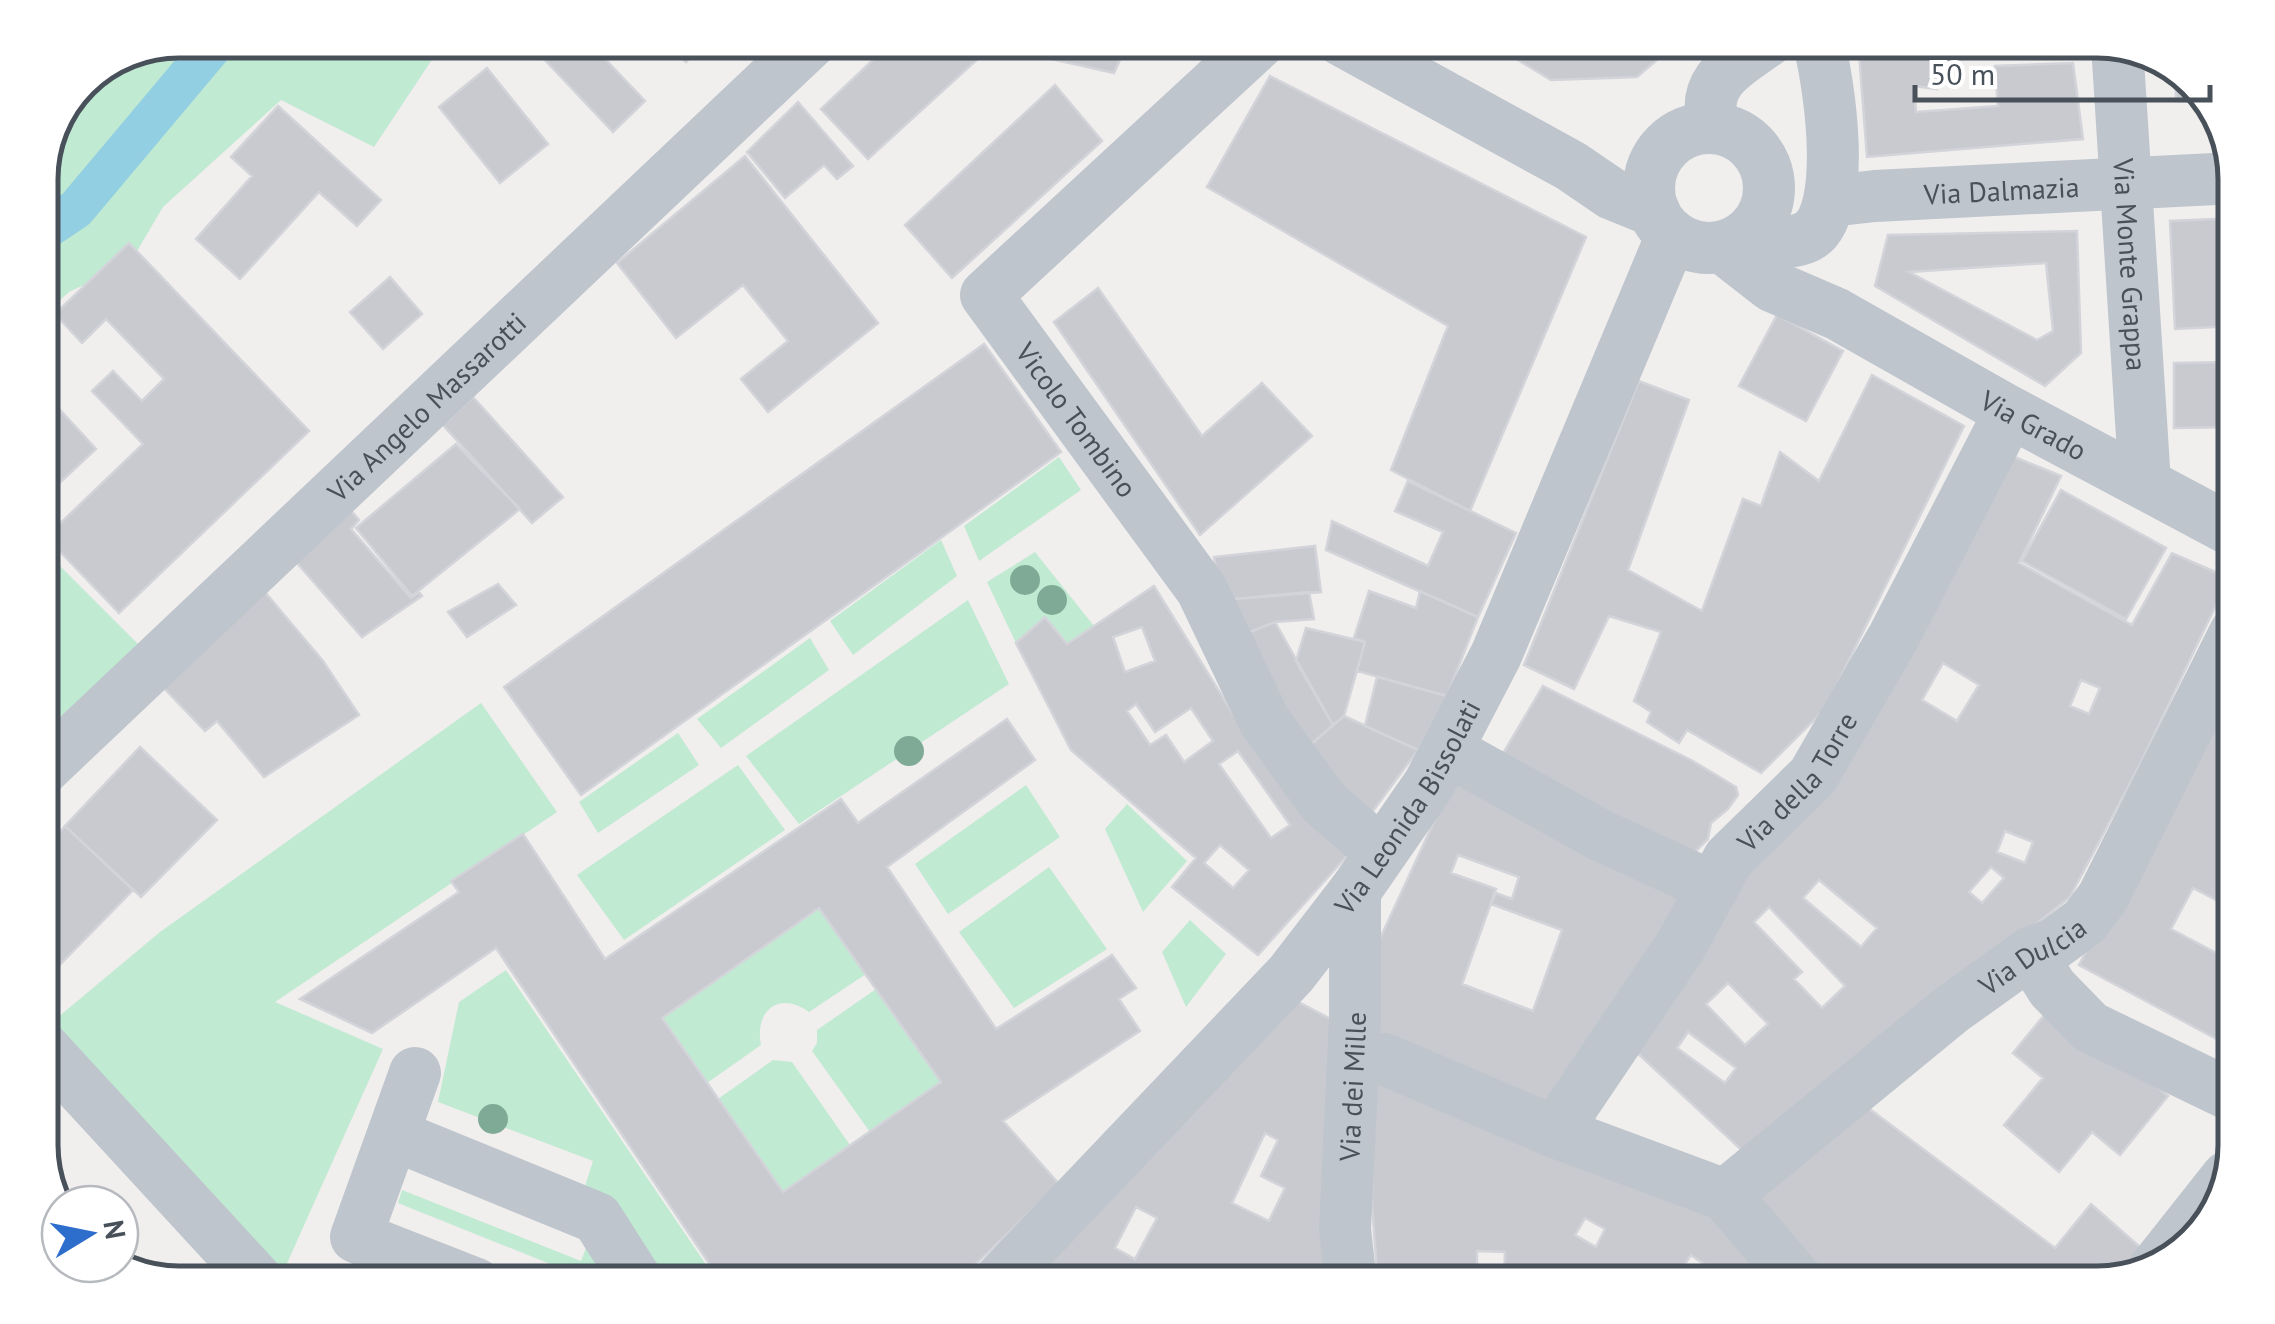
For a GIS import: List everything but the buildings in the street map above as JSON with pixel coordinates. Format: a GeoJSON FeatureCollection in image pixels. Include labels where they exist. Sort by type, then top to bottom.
{"type":"FeatureCollection","features":[{"type":"Feature","properties":{"kind":"street","name":"Via Angelo Massarotti"},"geometry":{"type":"LineString","coordinates":[[58,755],[794,58]]}},
{"type":"Feature","properties":{"kind":"street","name":"Vicolo Tombino"},"geometry":{"type":"LineString","coordinates":[[1242,58],[986,294],[1202,590],[1264,720],[1368,871]]}},
{"type":"Feature","properties":{"kind":"street"},"geometry":{"type":"LineString","coordinates":[[1374,58],[1571,166],[1663,223],[1687,244],[1704,248],[1755,235],[1802,241],[1818,229],[1830,201],[1830,119],[1823,58]]}},
{"type":"Feature","properties":{"kind":"street"},"geometry":{"type":"LineString","coordinates":[[1714,127],[1709,112],[1712,91],[1724,74],[1745,58]]}},
{"type":"Feature","properties":{"kind":"street","name":"Via Monte Grappa"},"geometry":{"type":"LineString","coordinates":[[2118,60],[2145,484]]}},
{"type":"Feature","properties":{"kind":"street"},"geometry":{"type":"LineString","coordinates":[[1663,223],[1649,192],[1651,171],[1660,152],[1674,138],[1714,127],[1733,132],[1762,158],[1768,196],[1755,235]]}},
{"type":"Feature","properties":{"kind":"street"},"geometry":{"type":"LineString","coordinates":[[1571,166],[1622,163],[1660,152]]}},
{"type":"Feature","properties":{"kind":"street","name":"Via Dalmazia"},"geometry":{"type":"LineString","coordinates":[[1830,201],[2217,179]]}},
{"type":"Feature","properties":{"kind":"street","name":"Via Leonida Bissolati"},"geometry":{"type":"LineString","coordinates":[[1013,1266],[1291,974],[1429,784],[1496,655],[1663,223]]}},
{"type":"Feature","properties":{"kind":"street","name":"Via Grado"},"geometry":{"type":"LineString","coordinates":[[1755,235],[1837,314],[2217,523]]}},
{"type":"Feature","properties":{"kind":"street","name":"Via della Torre"},"geometry":{"type":"LineString","coordinates":[[1556,1132],[1680,945],[1729,858],[1813,776],[1894,636],[2010,412]]}},
{"type":"Feature","properties":{"kind":"street","name":"Via Dulcia"},"geometry":{"type":"LineString","coordinates":[[1725,1195],[1952,1009],[2085,921],[2103,897],[2218,667]]}},
{"type":"Feature","properties":{"kind":"street"},"geometry":{"type":"LineString","coordinates":[[1447,750],[1600,835],[1713,888]]}},
{"type":"Feature","properties":{"kind":"street","name":"Via dei Mille"},"geometry":{"type":"LineString","coordinates":[[1349,1266],[1345,1229],[1355,1020],[1368,871]]}},
{"type":"Feature","properties":{"kind":"street"},"geometry":{"type":"LineString","coordinates":[[2030,954],[2052,988],[2090,1027],[2218,1089]]}},
{"type":"Feature","properties":{"kind":"street"},"geometry":{"type":"LineString","coordinates":[[1384,1059],[1556,1132],[1725,1195],[1786,1266]]}},
{"type":"Feature","properties":{"kind":"street"},"geometry":{"type":"LineString","coordinates":[[58,1064],[244,1266]]}},
{"type":"Feature","properties":{"kind":"street"},"geometry":{"type":"LineString","coordinates":[[416,1074],[356,1237],[430,1266]]}},
{"type":"Feature","properties":{"kind":"street"},"geometry":{"type":"LineString","coordinates":[[394,1135],[597,1218],[628,1266]]}},
{"type":"Feature","properties":{"kind":"green space"},"geometry":{"type":"Polygon","coordinates":[[[178,58],[433,58],[374,147],[281,100],[163,207],[130,263],[69,292],[58,302],[58,170],[62,147],[82,105],[118,74],[140,64],[178,58]]]}},
{"type":"Feature","properties":{"kind":"green space"},"geometry":{"type":"Polygon","coordinates":[[[1059,457],[1081,490],[979,561],[964,526],[1059,457]]]}},
{"type":"Feature","properties":{"kind":"green space"},"geometry":{"type":"Polygon","coordinates":[[[941,540],[957,576],[853,655],[830,621],[941,540]]]}},
{"type":"Feature","properties":{"kind":"green space"},"geometry":{"type":"Polygon","coordinates":[[[1035,552],[1094,626],[1067,644],[1045,618],[1016,643],[987,582],[1035,552]]]}},
{"type":"Feature","properties":{"kind":"green space"},"geometry":{"type":"Polygon","coordinates":[[[58,564],[145,651],[58,728],[58,564]]]}},
{"type":"Feature","properties":{"kind":"green space"},"geometry":{"type":"Polygon","coordinates":[[[968,600],[1009,684],[799,824],[746,756],[968,600]]]}},
{"type":"Feature","properties":{"kind":"green space"},"geometry":{"type":"Polygon","coordinates":[[[810,638],[829,670],[721,748],[697,719],[810,638]]]}},
{"type":"Feature","properties":{"kind":"green space"},"geometry":{"type":"Polygon","coordinates":[[[481,703],[557,812],[275,1002],[383,1049],[286,1266],[268,1266],[58,1031],[58,1017],[160,932],[481,703]]]}},
{"type":"Feature","properties":{"kind":"green space"},"geometry":{"type":"Polygon","coordinates":[[[678,733],[699,765],[598,833],[579,802],[678,733]]]}},
{"type":"Feature","properties":{"kind":"green space"},"geometry":{"type":"Polygon","coordinates":[[[738,765],[785,830],[624,940],[577,875],[738,765]]]}},
{"type":"Feature","properties":{"kind":"green space"},"geometry":{"type":"Polygon","coordinates":[[[1026,785],[1060,837],[948,914],[915,864],[1026,785]]]}},
{"type":"Feature","properties":{"kind":"green space"},"geometry":{"type":"Polygon","coordinates":[[[1127,804],[1187,861],[1143,912],[1105,829],[1127,804]]]}},
{"type":"Feature","properties":{"kind":"green space"},"geometry":{"type":"Polygon","coordinates":[[[1049,867],[1107,949],[1014,1008],[959,932],[1049,867]]]}},
{"type":"Feature","properties":{"kind":"green space"},"geometry":{"type":"Polygon","coordinates":[[[819,908],[866,974],[809,1012],[788,1003],[771,1008],[761,1022],[761,1045],[707,1083],[662,1018],[819,908]]]}},
{"type":"Feature","properties":{"kind":"green space"},"geometry":{"type":"Polygon","coordinates":[[[1190,920],[1226,954],[1186,1007],[1162,952],[1190,920]]]}},
{"type":"Feature","properties":{"kind":"green space"},"geometry":{"type":"Polygon","coordinates":[[[506,970],[707,1266],[657,1266],[613,1198],[584,1189],[593,1161],[438,1102],[459,1002],[506,970]]]}},
{"type":"Feature","properties":{"kind":"green space"},"geometry":{"type":"Polygon","coordinates":[[[876,989],[941,1082],[870,1132],[812,1051],[817,1043],[817,1030],[876,989]]]}},
{"type":"Feature","properties":{"kind":"green space"},"geometry":{"type":"Polygon","coordinates":[[[773,1060],[792,1062],[850,1145],[783,1192],[718,1099],[773,1060]]]}},
{"type":"Feature","properties":{"kind":"green space"},"geometry":{"type":"Polygon","coordinates":[[[402,1190],[581,1261],[591,1235],[613,1266],[555,1266],[398,1203],[402,1190]]]}},
{"type":"Feature","properties":{"kind":"waterway"},"geometry":{"type":"LineString","coordinates":[[58,221],[76,209],[203,58]]}}]}
